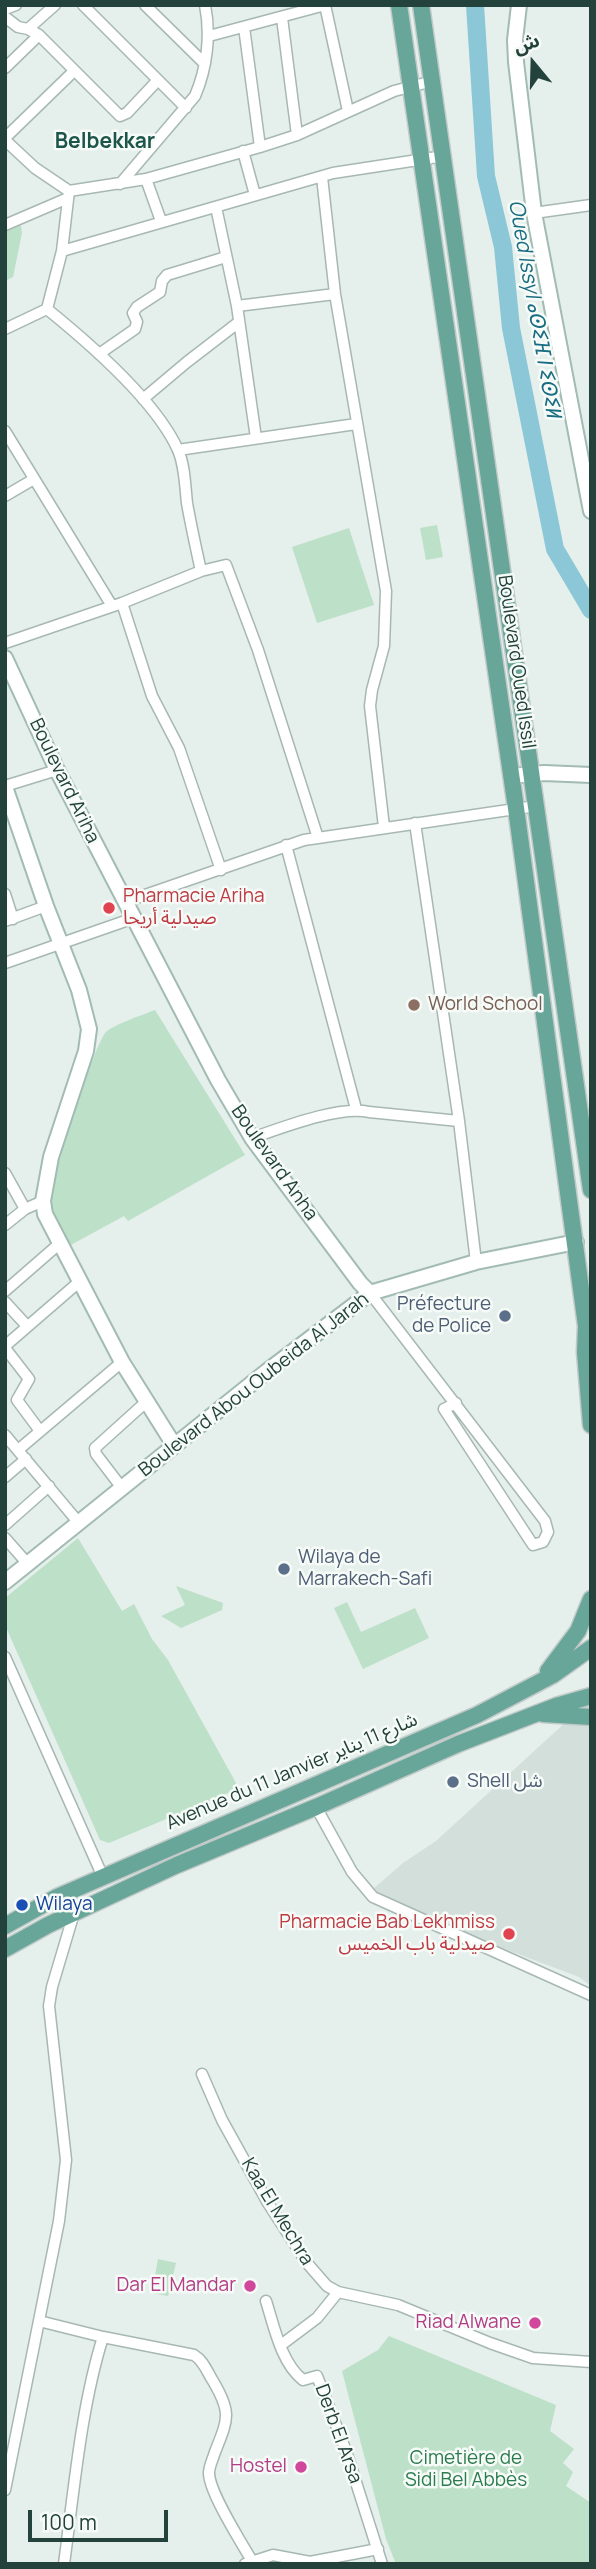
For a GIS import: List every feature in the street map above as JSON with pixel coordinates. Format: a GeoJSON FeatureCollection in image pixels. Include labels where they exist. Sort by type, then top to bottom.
{"type":"FeatureCollection","features":[{"type":"Feature","properties":{"kind":"main road","name":"Boulevard Oued Issil"},"geometry":{"type":"LineString","coordinates":[[399,5],[576,1242],[588,1333],[585,1352],[591,1424]]}},
{"type":"Feature","properties":{"kind":"main road","name":"Boulevard Oued Issil"},"geometry":{"type":"LineString","coordinates":[[421,5],[591,1190]]}},
{"type":"Feature","properties":{"kind":"main road"},"geometry":{"type":"LineString","coordinates":[[536,1685],[571,1642],[591,1599]]}},
{"type":"Feature","properties":{"kind":"main road","name":"Avenue du 11 Janvier شارع 11 يناير"},"geometry":{"type":"LineString","coordinates":[[5,1926],[57,1897],[443,1730],[536,1685],[591,1648]]}},
{"type":"Feature","properties":{"kind":"main road","name":"Avenue du 11 Janvier شارع 11 يناير"},"geometry":{"type":"LineString","coordinates":[[5,1949],[75,1912],[177,1865],[458,1744],[537,1713],[591,1696]]}},
{"type":"Feature","properties":{"kind":"main road"},"geometry":{"type":"LineString","coordinates":[[537,1713],[591,1717]]}},
{"type":"Feature","properties":{"kind":"street"},"geometry":{"type":"LineString","coordinates":[[5,9],[16,5]]}},
{"type":"Feature","properties":{"kind":"street"},"geometry":{"type":"LineString","coordinates":[[28,29],[55,5]]}},
{"type":"Feature","properties":{"kind":"street"},"geometry":{"type":"LineString","coordinates":[[83,5],[186,108]]}},
{"type":"Feature","properties":{"kind":"street"},"geometry":{"type":"LineString","coordinates":[[145,5],[204,63]]}},
{"type":"Feature","properties":{"kind":"street"},"geometry":{"type":"LineString","coordinates":[[120,184],[186,108],[200,84],[209,36],[205,5]]}},
{"type":"Feature","properties":{"kind":"street"},"geometry":{"type":"LineString","coordinates":[[209,36],[325,5],[348,111]]}},
{"type":"Feature","properties":{"kind":"street"},"geometry":{"type":"LineString","coordinates":[[519,5],[515,40],[516,62],[534,213],[591,511]]}},
{"type":"Feature","properties":{"kind":"street"},"geometry":{"type":"LineString","coordinates":[[5,17],[18,27],[39,35],[120,116],[127,113],[158,80]]}},
{"type":"Feature","properties":{"kind":"street"},"geometry":{"type":"LineString","coordinates":[[282,18],[297,135]]}},
{"type":"Feature","properties":{"kind":"street"},"geometry":{"type":"LineString","coordinates":[[244,27],[260,147]]}},
{"type":"Feature","properties":{"kind":"street"},"geometry":{"type":"LineString","coordinates":[[5,68],[39,35]]}},
{"type":"Feature","properties":{"kind":"street"},"geometry":{"type":"LineString","coordinates":[[69,195],[5,139],[74,71]]}},
{"type":"Feature","properties":{"kind":"street"},"geometry":{"type":"LineString","coordinates":[[5,225],[69,195],[146,179],[260,147],[297,135],[412,85],[433,81]]}},
{"type":"Feature","properties":{"kind":"street"},"geometry":{"type":"LineString","coordinates":[[243,151],[255,195]]}},
{"type":"Feature","properties":{"kind":"street"},"geometry":{"type":"LineString","coordinates":[[62,251],[333,173],[444,156]]}},
{"type":"Feature","properties":{"kind":"street"},"geometry":{"type":"LineString","coordinates":[[322,177],[335,294],[386,591],[384,646],[370,706],[384,827]]}},
{"type":"Feature","properties":{"kind":"street"},"geometry":{"type":"LineString","coordinates":[[146,179],[161,221]]}},
{"type":"Feature","properties":{"kind":"street"},"geometry":{"type":"LineString","coordinates":[[47,309],[62,251],[69,195]]}},
{"type":"Feature","properties":{"kind":"street"},"geometry":{"type":"LineString","coordinates":[[534,213],[591,205]]}},
{"type":"Feature","properties":{"kind":"street"},"geometry":{"type":"LineString","coordinates":[[216,207],[237,306],[256,438]]}},
{"type":"Feature","properties":{"kind":"street"},"geometry":{"type":"LineString","coordinates":[[99,354],[135,329],[134,313],[137,307],[160,292],[162,281],[167,275],[226,257]]}},
{"type":"Feature","properties":{"kind":"street"},"geometry":{"type":"LineString","coordinates":[[237,306],[335,294]]}},
{"type":"Feature","properties":{"kind":"street"},"geometry":{"type":"LineString","coordinates":[[5,329],[47,309]]}},
{"type":"Feature","properties":{"kind":"street"},"geometry":{"type":"LineString","coordinates":[[47,309],[99,354],[143,399],[178,450],[201,571]]}},
{"type":"Feature","properties":{"kind":"street"},"geometry":{"type":"LineString","coordinates":[[143,399],[239,323]]}},
{"type":"Feature","properties":{"kind":"street"},"geometry":{"type":"LineString","coordinates":[[178,450],[356,424]]}},
{"type":"Feature","properties":{"kind":"street"},"geometry":{"type":"LineString","coordinates":[[5,431],[117,604],[152,696],[179,748],[220,870]]}},
{"type":"Feature","properties":{"kind":"street"},"geometry":{"type":"LineString","coordinates":[[5,496],[34,479]]}},
{"type":"Feature","properties":{"kind":"street"},"geometry":{"type":"LineString","coordinates":[[5,643],[201,571],[226,565],[261,661],[318,838]]}},
{"type":"Feature","properties":{"kind":"street","name":"Boulevard Ariha"},"geometry":{"type":"LineString","coordinates":[[5,658],[57,770],[125,902]]}},
{"type":"Feature","properties":{"kind":"street"},"geometry":{"type":"LineString","coordinates":[[57,770],[5,787],[10,822],[61,944],[88,1020],[89,1038],[51,1157],[43,1201],[45,1214],[122,1362],[174,1446]]}},
{"type":"Feature","properties":{"kind":"street"},"geometry":{"type":"LineString","coordinates":[[511,776],[591,775]]}},
{"type":"Feature","properties":{"kind":"street"},"geometry":{"type":"LineString","coordinates":[[125,902],[286,845],[384,827],[536,806]]}},
{"type":"Feature","properties":{"kind":"street"},"geometry":{"type":"LineString","coordinates":[[415,823],[459,1121],[476,1262]]}},
{"type":"Feature","properties":{"kind":"street"},"geometry":{"type":"LineString","coordinates":[[286,845],[356,1109]]}},
{"type":"Feature","properties":{"kind":"street"},"geometry":{"type":"LineString","coordinates":[[5,894],[9,920],[46,906]]}},
{"type":"Feature","properties":{"kind":"street","name":"Boulevard Anha"},"geometry":{"type":"LineString","coordinates":[[125,902],[218,1080],[252,1138],[360,1283],[370,1293],[456,1404],[545,1521],[548,1532],[543,1542],[533,1545],[444,1409],[456,1404]]}},
{"type":"Feature","properties":{"kind":"street"},"geometry":{"type":"LineString","coordinates":[[5,963],[134,918]]}},
{"type":"Feature","properties":{"kind":"street"},"geometry":{"type":"LineString","coordinates":[[252,1138],[290,1125],[356,1109],[459,1121]]}},
{"type":"Feature","properties":{"kind":"street"},"geometry":{"type":"LineString","coordinates":[[5,1172],[25,1209]]}},
{"type":"Feature","properties":{"kind":"street"},"geometry":{"type":"LineString","coordinates":[[5,1224],[25,1209],[43,1201]]}},
{"type":"Feature","properties":{"kind":"street","name":"Boulevard Abou Oubeida Al Jarah"},"geometry":{"type":"LineString","coordinates":[[5,1582],[370,1293],[476,1262],[576,1242]]}},
{"type":"Feature","properties":{"kind":"street"},"geometry":{"type":"LineString","coordinates":[[5,1291],[60,1244]]}},
{"type":"Feature","properties":{"kind":"street"},"geometry":{"type":"LineString","coordinates":[[40,1431],[17,1403],[29,1380],[5,1347],[79,1282]]}},
{"type":"Feature","properties":{"kind":"street"},"geometry":{"type":"LineString","coordinates":[[5,1302],[27,1326]]}},
{"type":"Feature","properties":{"kind":"street"},"geometry":{"type":"LineString","coordinates":[[18,1450],[122,1362]]}},
{"type":"Feature","properties":{"kind":"street"},"geometry":{"type":"LineString","coordinates":[[122,1488],[96,1454],[95,1448],[146,1402]]}},
{"type":"Feature","properties":{"kind":"street"},"geometry":{"type":"LineString","coordinates":[[5,1435],[79,1523]]}},
{"type":"Feature","properties":{"kind":"street"},"geometry":{"type":"LineString","coordinates":[[5,1477],[26,1459]]}},
{"type":"Feature","properties":{"kind":"street"},"geometry":{"type":"LineString","coordinates":[[5,1525],[49,1486]]}},
{"type":"Feature","properties":{"kind":"street"},"geometry":{"type":"LineString","coordinates":[[5,1538],[27,1563]]}},
{"type":"Feature","properties":{"kind":"street"},"geometry":{"type":"LineString","coordinates":[[5,1657],[103,1877]]}},
{"type":"Feature","properties":{"kind":"street"},"geometry":{"type":"LineString","coordinates":[[316,1807],[352,1872],[373,1897],[591,1995]]}},
{"type":"Feature","properties":{"kind":"street"},"geometry":{"type":"LineString","coordinates":[[5,2490],[59,2221],[66,2160],[50,1999],[75,1912]]}},
{"type":"Feature","properties":{"kind":"street","name":"Kaa El Mechra"},"geometry":{"type":"LineString","coordinates":[[202,2074],[222,2120],[279,2222],[319,2279],[338,2292],[398,2305],[489,2343],[533,2358],[591,2362]]}},
{"type":"Feature","properties":{"kind":"street"},"geometry":{"type":"LineString","coordinates":[[281,2345],[317,2318],[338,2292]]}},
{"type":"Feature","properties":{"kind":"street","name":"Derb El Arsa"},"geometry":{"type":"LineString","coordinates":[[266,2301],[281,2345],[300,2378],[317,2376],[346,2451],[378,2549]]}},
{"type":"Feature","properties":{"kind":"street"},"geometry":{"type":"LineString","coordinates":[[39,2321],[194,2355],[202,2361],[224,2398],[227,2423],[210,2467],[210,2480],[248,2562],[282,2556],[310,2562],[378,2549],[382,2564]]}},
{"type":"Feature","properties":{"kind":"street"},"geometry":{"type":"LineString","coordinates":[[64,2564],[77,2467],[103,2337]]}},
{"type":"Feature","properties":{"kind":"shaded area"},"geometry":{"type":"Polygon","coordinates":[[[567,1721],[591,1724],[591,1986],[579,1977],[365,1896],[403,1863],[436,1841],[567,1721]]]}},
{"type":"Feature","properties":{"kind":"green space"},"geometry":{"type":"Polygon","coordinates":[[[5,215],[21,226],[22,233],[13,277],[5,281],[5,215]]]}},
{"type":"Feature","properties":{"kind":"green space"},"geometry":{"type":"Polygon","coordinates":[[[437,525],[443,557],[426,560],[420,528],[437,525]]]}},
{"type":"Feature","properties":{"kind":"green space"},"geometry":{"type":"Polygon","coordinates":[[[349,528],[374,605],[317,623],[292,547],[349,528]]]}},
{"type":"Feature","properties":{"kind":"green space"},"geometry":{"type":"Polygon","coordinates":[[[155,1010],[245,1155],[128,1221],[124,1216],[69,1246],[54,1216],[50,1196],[57,1165],[84,1084],[106,1032],[155,1010]]]}},
{"type":"Feature","properties":{"kind":"green space"},"geometry":{"type":"Polygon","coordinates":[[[78,1538],[122,1611],[134,1604],[236,1783],[233,1791],[109,1843],[100,1840],[5,1625],[5,1598],[78,1538]]]}},
{"type":"Feature","properties":{"kind":"green space"},"geometry":{"type":"Polygon","coordinates":[[[176,1586],[223,1603],[222,1610],[181,1628],[161,1616],[185,1605],[176,1586]]]}},
{"type":"Feature","properties":{"kind":"green space"},"geometry":{"type":"Polygon","coordinates":[[[347,1602],[361,1632],[415,1608],[429,1638],[363,1669],[334,1608],[347,1602]]]}},
{"type":"Feature","properties":{"kind":"green space"},"geometry":{"type":"Polygon","coordinates":[[[158,2259],[176,2263],[168,2296],[152,2293],[158,2259]]]}},
{"type":"Feature","properties":{"kind":"green space","name":"Cimetière de Sidi Bel Abbès"},"geometry":{"type":"Polygon","coordinates":[[[389,2336],[556,2405],[550,2431],[574,2449],[563,2463],[573,2472],[566,2486],[591,2503],[591,2564],[396,2564],[386,2539],[342,2371],[378,2350],[389,2336]]]}},
{"type":"Feature","properties":{"kind":"waterway","name":"Oued Issyl ⴰⵙⵉⴼ ⵏ ⵉⵙⵉⵍ"},"geometry":{"type":"LineString","coordinates":[[475,5],[486,176],[503,247],[511,328],[555,549],[591,610]]}},
{"type":"Feature","properties":{"kind":"place","name":"Pharmacie Ariha صيدلية أريحا"},"geometry":{"type":"Point","coordinates":[109,908]}},
{"type":"Feature","properties":{"kind":"place","name":"World School"},"geometry":{"type":"Point","coordinates":[414,1005]}},
{"type":"Feature","properties":{"kind":"place","name":"Préfecture de Police"},"geometry":{"type":"Point","coordinates":[505,1316]}},
{"type":"Feature","properties":{"kind":"place","name":"Wilaya de Marrakech-Safi"},"geometry":{"type":"Point","coordinates":[284,1569]}},
{"type":"Feature","properties":{"kind":"place","name":"Shell شل"},"geometry":{"type":"Point","coordinates":[453,1782]}},
{"type":"Feature","properties":{"kind":"place","name":"Wilaya"},"geometry":{"type":"Point","coordinates":[22,1905]}},
{"type":"Feature","properties":{"kind":"place","name":"Pharmacie Bab Lekhmiss صيدلية باب الخميس"},"geometry":{"type":"Point","coordinates":[509,1934]}},
{"type":"Feature","properties":{"kind":"place","name":"Dar El Mandar"},"geometry":{"type":"Point","coordinates":[250,2286]}},
{"type":"Feature","properties":{"kind":"place","name":"Riad Alwane"},"geometry":{"type":"Point","coordinates":[535,2323]}},
{"type":"Feature","properties":{"kind":"place","name":"Hostel"},"geometry":{"type":"Point","coordinates":[301,2467]}},
{"type":"Feature","properties":{"kind":"district","name":"Belbekkar"},"geometry":{"type":"Point","coordinates":[105,142]}}]}
